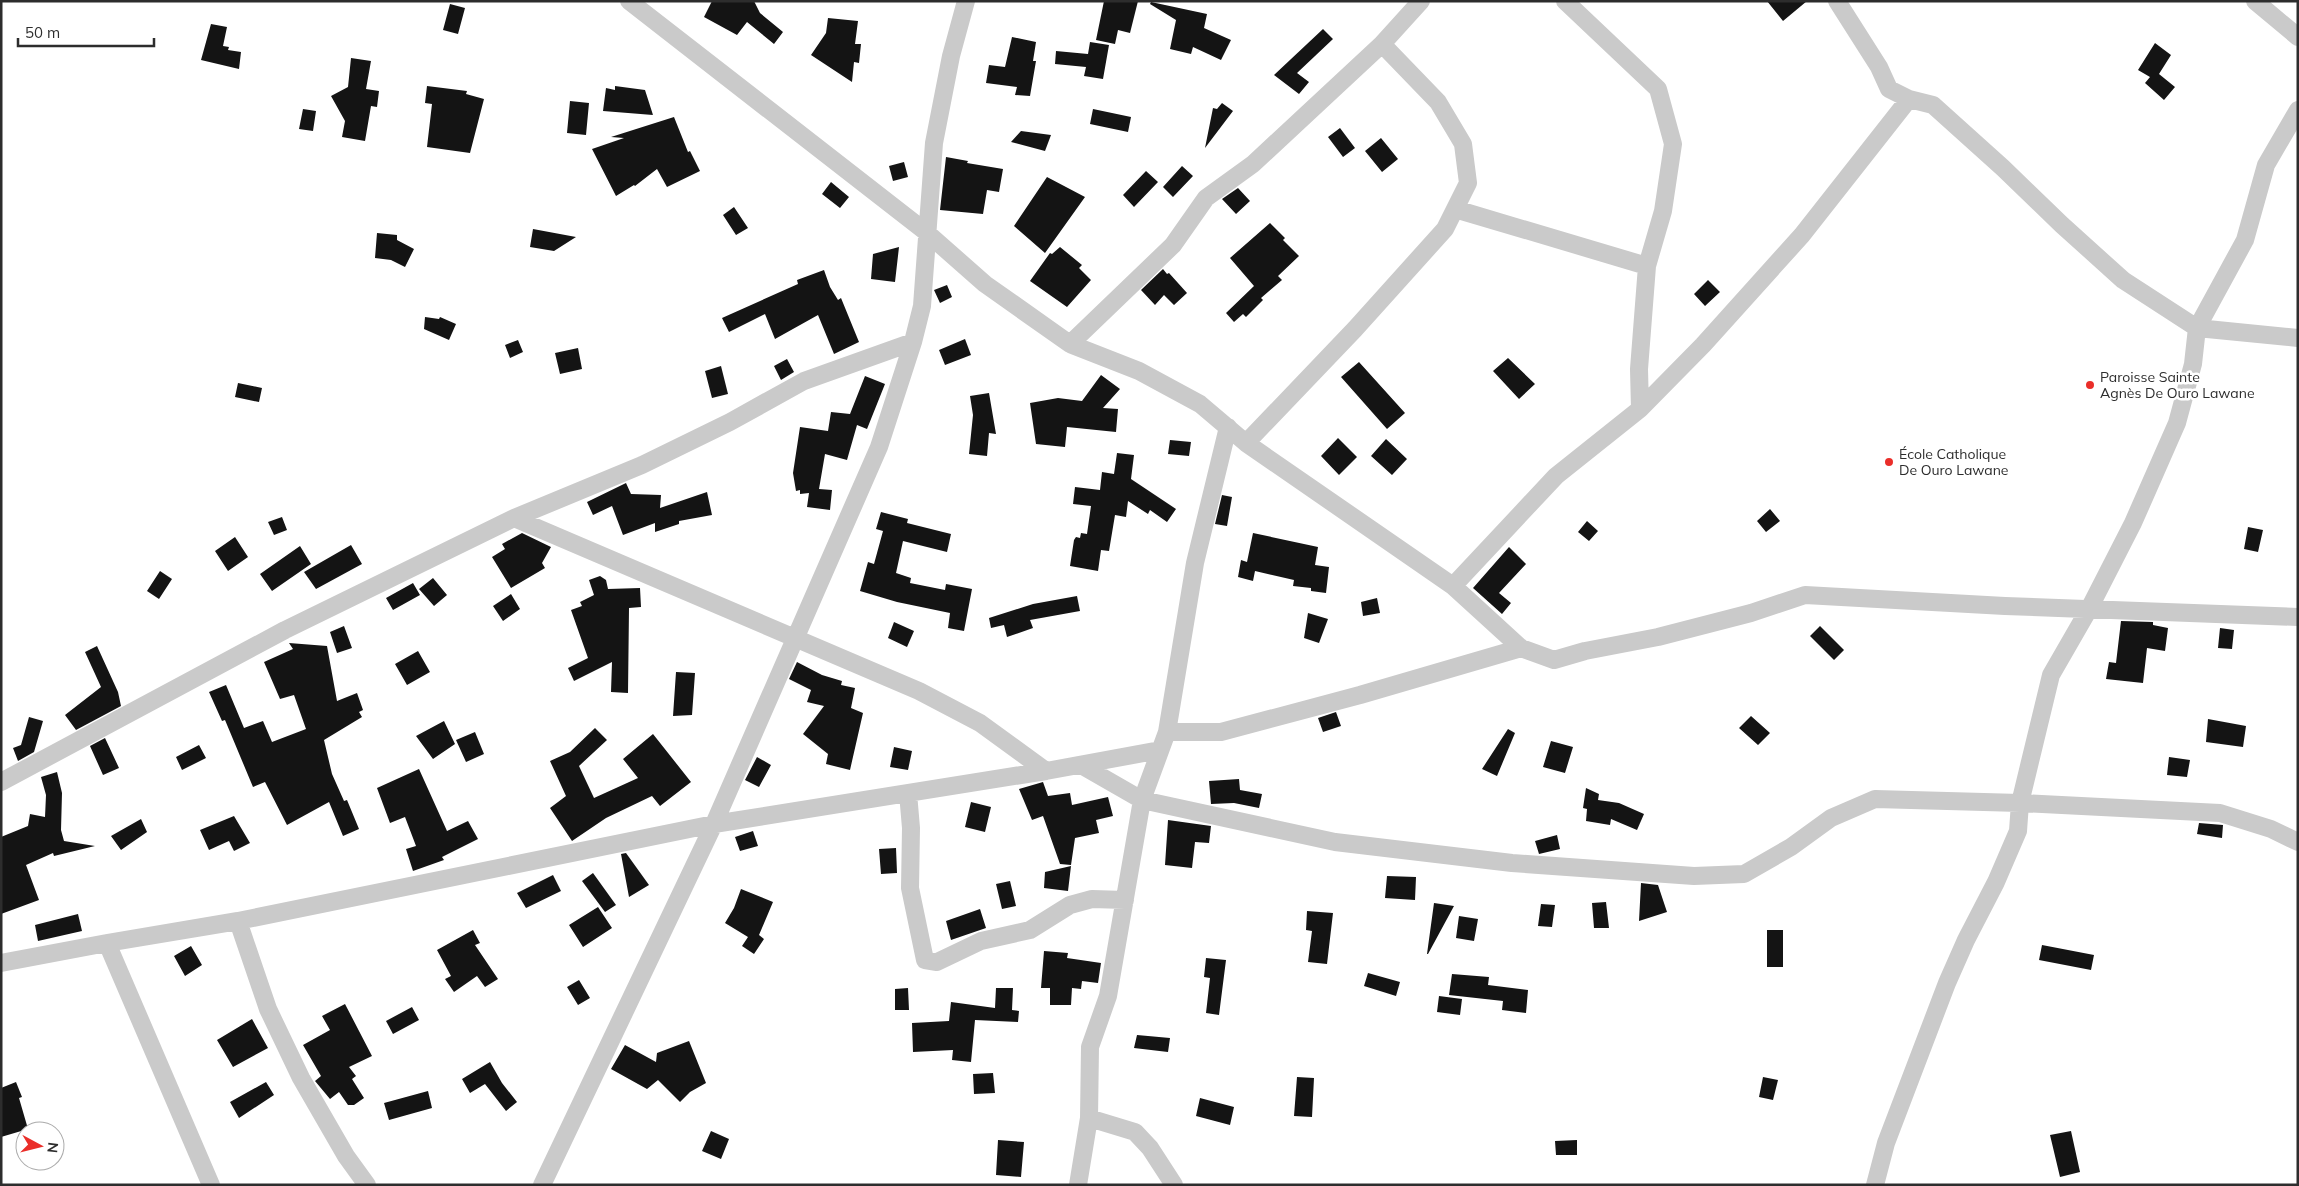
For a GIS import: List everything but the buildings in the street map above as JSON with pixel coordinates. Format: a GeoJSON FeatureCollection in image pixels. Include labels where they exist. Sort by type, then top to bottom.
{"type":"FeatureCollection","features":[{"type":"Feature","properties":{"kind":"street"},"geometry":{"type":"LineString","coordinates":[[629,1],[926,232],[986,284],[1070,344],[1139,371],[1200,404],[1246,443],[1453,586],[1521,648],[1554,660],[1585,651],[1658,637],[1751,613],[1806,595],[2298,617]]}},
{"type":"Feature","properties":{"kind":"street"},"geometry":{"type":"LineString","coordinates":[[542,1185],[714,824],[879,447],[913,342],[922,306],[934,143],[951,56],[966,1]]}},
{"type":"Feature","properties":{"kind":"street"},"geometry":{"type":"LineString","coordinates":[[1070,344],[1174,245],[1206,198],[1253,164],[1382,44],[1421,1]]}},
{"type":"Feature","properties":{"kind":"street"},"geometry":{"type":"LineString","coordinates":[[1565,1],[1658,89],[1673,144],[1663,211],[1647,266],[1639,369],[1640,409]]}},
{"type":"Feature","properties":{"kind":"street"},"geometry":{"type":"LineString","coordinates":[[1837,1],[1880,67],[1889,89],[1909,99],[1933,105],[2124,280],[2196,328],[2298,338]]}},
{"type":"Feature","properties":{"kind":"street"},"geometry":{"type":"LineString","coordinates":[[2255,1],[2298,37]]}},
{"type":"Feature","properties":{"kind":"street"},"geometry":{"type":"LineString","coordinates":[[1246,443],[1355,329],[1445,229],[1468,183],[1463,144],[1438,102],[1382,44]]}},
{"type":"Feature","properties":{"kind":"street"},"geometry":{"type":"LineString","coordinates":[[1453,586],[1556,476],[1640,409],[1703,346],[1802,235],[1909,99]]}},
{"type":"Feature","properties":{"kind":"street"},"geometry":{"type":"LineString","coordinates":[[1875,1185],[1886,1143],[1947,983],[1966,940],[1996,882],[2018,831],[2020,803],[2051,676],[2089,609],[2133,523],[2177,423],[2193,364],[2196,328],[2245,240],[2266,165],[2298,110]]}},
{"type":"Feature","properties":{"kind":"street"},"geometry":{"type":"LineString","coordinates":[[1455,209],[1647,266]]}},
{"type":"Feature","properties":{"kind":"street"},"geometry":{"type":"LineString","coordinates":[[1,782],[285,630],[514,518],[642,465],[730,422],[804,381],[913,342]]}},
{"type":"Feature","properties":{"kind":"street"},"geometry":{"type":"LineString","coordinates":[[1078,1185],[1089,1118],[1090,1047],[1108,996],[1142,800],[1166,732],[1195,563],[1228,427]]}},
{"type":"Feature","properties":{"kind":"street"},"geometry":{"type":"LineString","coordinates":[[514,518],[919,691],[980,723],[1046,772]]}},
{"type":"Feature","properties":{"kind":"street"},"geometry":{"type":"LineString","coordinates":[[1166,732],[1221,732],[1360,695],[1521,648]]}},
{"type":"Feature","properties":{"kind":"street"},"geometry":{"type":"LineString","coordinates":[[1,964],[107,943],[238,921],[714,824],[1046,772],[1160,750]]}},
{"type":"Feature","properties":{"kind":"street"},"geometry":{"type":"LineString","coordinates":[[1081,765],[1142,800],[1335,842],[1512,863],[1694,876],[1744,874],[1791,847],[1831,818],[1875,799],[2020,803],[2220,813],[2271,829],[2298,842]]}},
{"type":"Feature","properties":{"kind":"street"},"geometry":{"type":"LineString","coordinates":[[908,794],[911,828],[910,888],[925,960],[937,962],[981,941],[1030,930],[1070,905],[1092,899],[1125,900]]}},
{"type":"Feature","properties":{"kind":"street"},"geometry":{"type":"LineString","coordinates":[[238,921],[268,1010],[284,1044],[301,1078],[342,1148],[367,1185]]}},
{"type":"Feature","properties":{"kind":"street"},"geometry":{"type":"LineString","coordinates":[[107,943],[211,1185]]}},
{"type":"Feature","properties":{"kind":"street"},"geometry":{"type":"LineString","coordinates":[[1089,1118],[1135,1132],[1150,1148],[1174,1185]]}},
{"type":"Feature","properties":{"kind":"place","name":"Paroisse Sainte Agnès De Ouro Lawane"},"geometry":{"type":"Point","coordinates":[2090,385]}},
{"type":"Feature","properties":{"kind":"place","name":"École Catholique De Ouro Lawane"},"geometry":{"type":"Point","coordinates":[1889,462]}}]}
